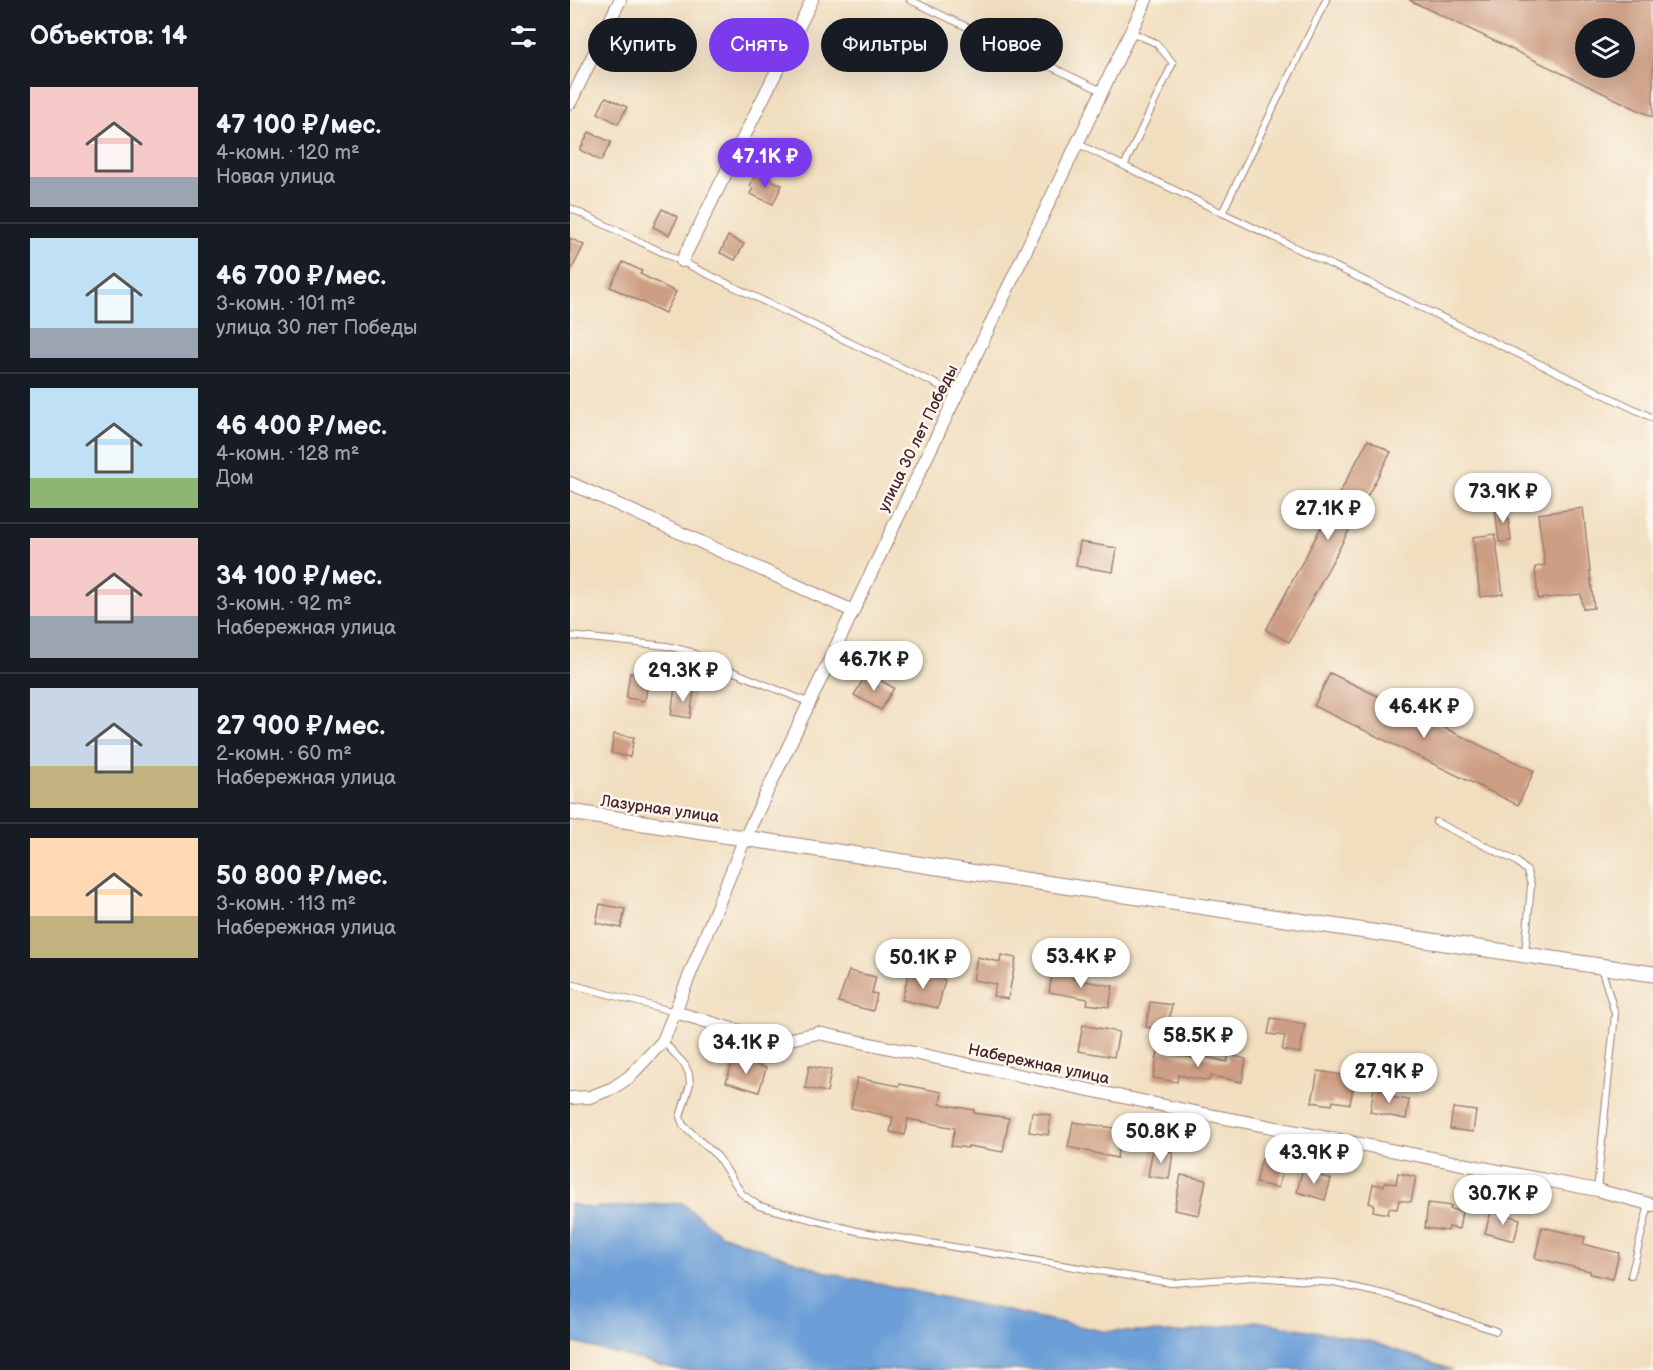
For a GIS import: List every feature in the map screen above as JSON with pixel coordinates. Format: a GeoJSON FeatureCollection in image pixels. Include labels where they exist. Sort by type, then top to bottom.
{"type":"FeatureCollection","features":[{"type":"Feature","properties":{"kind":"street"},"geometry":{"type":"LineString","coordinates":[[570,103],[620,0]]}},
{"type":"Feature","properties":{"kind":"street"},"geometry":{"type":"LineString","coordinates":[[682,261],[812,0]]}},
{"type":"Feature","properties":{"kind":"street","name":"улица 30 лет Победы"},"geometry":{"type":"LineString","coordinates":[[745,838],[1146,0]]}},
{"type":"Feature","properties":{"kind":"street"},"geometry":{"type":"LineString","coordinates":[[570,483],[853,611]]}},
{"type":"Feature","properties":{"kind":"street","name":"Лазурная улица"},"geometry":{"type":"LineString","coordinates":[[570,812],[1653,974]]}},
{"type":"Feature","properties":{"kind":"street"},"geometry":{"type":"LineString","coordinates":[[570,1098],[590,1096],[613,1088],[629,1077],[663,1041],[745,838]]}},
{"type":"Feature","properties":{"kind":"street","name":"Набережная улица"},"geometry":{"type":"LineString","coordinates":[[675,1012],[776,1042],[818,1033],[1199,1113],[1597,1190],[1651,1205]]}},
{"type":"Feature","properties":{"kind":"lane"},"geometry":{"type":"LineString","coordinates":[[910,0],[1102,91]]}},
{"type":"Feature","properties":{"kind":"lane"},"geometry":{"type":"LineString","coordinates":[[1222,213],[1326,0]]}},
{"type":"Feature","properties":{"kind":"lane"},"geometry":{"type":"LineString","coordinates":[[1124,166],[1173,63],[1156,43],[1131,32]]}},
{"type":"Feature","properties":{"kind":"lane"},"geometry":{"type":"LineString","coordinates":[[1077,143],[1653,418]]}},
{"type":"Feature","properties":{"kind":"lane"},"geometry":{"type":"LineString","coordinates":[[570,208],[957,394]]}},
{"type":"Feature","properties":{"kind":"lane"},"geometry":{"type":"LineString","coordinates":[[570,636],[667,646],[691,652],[712,663],[810,702]]}},
{"type":"Feature","properties":{"kind":"lane"},"geometry":{"type":"LineString","coordinates":[[1436,822],[1516,861],[1527,871],[1531,885],[1525,955]]}},
{"type":"Feature","properties":{"kind":"lane"},"geometry":{"type":"LineString","coordinates":[[1597,1190],[1615,1014],[1601,966]]}},
{"type":"Feature","properties":{"kind":"lane"},"geometry":{"type":"LineString","coordinates":[[570,984],[675,1012]]}},
{"type":"Feature","properties":{"kind":"lane"},"geometry":{"type":"LineString","coordinates":[[663,1041],[685,1065],[689,1074],[690,1084],[680,1117],[683,1125],[718,1157],[742,1194],[759,1206],[857,1231],[1171,1283],[1255,1277],[1334,1283],[1388,1295],[1496,1331]]}},
{"type":"Feature","properties":{"kind":"lane"},"geometry":{"type":"LineString","coordinates":[[1631,1276],[1651,1205]]}},
{"type":"Feature","properties":{"kind":"water"},"geometry":{"type":"Polygon","coordinates":[[[682,1203],[720,1234],[828,1273],[1102,1331],[1181,1333],[1256,1321],[1370,1341],[1452,1370],[680,1370],[570,1342],[570,1204],[590,1208],[682,1203]]]}},
{"type":"Feature","properties":{"kind":"building"},"geometry":{"type":"Polygon","coordinates":[[[1409,0],[1653,0],[1653,117],[1409,0]]]}},
{"type":"Feature","properties":{"kind":"building"},"geometry":{"type":"Polygon","coordinates":[[[606,97],[627,107],[618,124],[598,113],[606,97]]]}},
{"type":"Feature","properties":{"kind":"building"},"geometry":{"type":"Polygon","coordinates":[[[589,132],[611,142],[601,161],[580,150],[589,132]]]}},
{"type":"Feature","properties":{"kind":"building"},"geometry":{"type":"Polygon","coordinates":[[[756,173],[782,185],[773,204],[750,194],[753,188],[750,186],[756,173]]]}},
{"type":"Feature","properties":{"kind":"building"},"geometry":{"type":"Polygon","coordinates":[[[662,209],[678,217],[669,235],[653,227],[662,209]]]}},
{"type":"Feature","properties":{"kind":"building"},"geometry":{"type":"Polygon","coordinates":[[[728,236],[744,244],[735,260],[720,253],[728,236]]]}},
{"type":"Feature","properties":{"kind":"building"},"geometry":{"type":"Polygon","coordinates":[[[570,238],[584,245],[570,273],[570,238]]]}},
{"type":"Feature","properties":{"kind":"building"},"geometry":{"type":"Polygon","coordinates":[[[623,262],[642,271],[640,274],[676,292],[665,313],[610,287],[623,262]]]}},
{"type":"Feature","properties":{"kind":"building"},"geometry":{"type":"Polygon","coordinates":[[[1368,440],[1391,452],[1289,642],[1266,630],[1368,440]]]}},
{"type":"Feature","properties":{"kind":"building"},"geometry":{"type":"Polygon","coordinates":[[[1507,507],[1511,541],[1499,542],[1495,508],[1507,507]]]}},
{"type":"Feature","properties":{"kind":"building"},"geometry":{"type":"Polygon","coordinates":[[[1583,508],[1594,608],[1583,609],[1581,594],[1538,599],[1535,567],[1545,565],[1538,514],[1583,508]]]}},
{"type":"Feature","properties":{"kind":"building"},"geometry":{"type":"Polygon","coordinates":[[[1495,534],[1503,594],[1480,597],[1473,537],[1495,534]]]}},
{"type":"Feature","properties":{"kind":"building"},"geometry":{"type":"Polygon","coordinates":[[[1080,542],[1117,548],[1113,572],[1076,566],[1080,542]]]}},
{"type":"Feature","properties":{"kind":"building"},"geometry":{"type":"Polygon","coordinates":[[[630,673],[649,675],[645,701],[626,698],[630,673]]]}},
{"type":"Feature","properties":{"kind":"building"},"geometry":{"type":"Polygon","coordinates":[[[867,673],[894,688],[881,710],[854,695],[867,673]]]}},
{"type":"Feature","properties":{"kind":"building"},"geometry":{"type":"Polygon","coordinates":[[[1330,673],[1534,771],[1518,805],[1314,706],[1330,673]]]}},
{"type":"Feature","properties":{"kind":"building"},"geometry":{"type":"Polygon","coordinates":[[[675,688],[694,690],[690,718],[671,715],[675,688]]]}},
{"type":"Feature","properties":{"kind":"building"},"geometry":{"type":"Polygon","coordinates":[[[614,734],[634,737],[630,757],[611,753],[614,734]]]}},
{"type":"Feature","properties":{"kind":"building"},"geometry":{"type":"Polygon","coordinates":[[[600,904],[625,909],[621,928],[596,923],[600,904]]]}},
{"type":"Feature","properties":{"kind":"building"},"geometry":{"type":"Polygon","coordinates":[[[1001,955],[1016,958],[1008,999],[993,996],[996,984],[973,980],[977,957],[1000,962],[1001,955]]]}},
{"type":"Feature","properties":{"kind":"building"},"geometry":{"type":"Polygon","coordinates":[[[1053,970],[1074,974],[1073,979],[1113,986],[1109,1007],[1087,1004],[1088,999],[1049,992],[1053,970]]]}},
{"type":"Feature","properties":{"kind":"building"},"geometry":{"type":"Polygon","coordinates":[[[849,971],[876,977],[872,993],[877,994],[873,1011],[838,1002],[849,971]]]}},
{"type":"Feature","properties":{"kind":"building"},"geometry":{"type":"Polygon","coordinates":[[[909,971],[945,980],[938,1008],[902,1000],[909,971]]]}},
{"type":"Feature","properties":{"kind":"building"},"geometry":{"type":"Polygon","coordinates":[[[1150,1002],[1172,1005],[1167,1031],[1146,1027],[1150,1002]]]}},
{"type":"Feature","properties":{"kind":"building"},"geometry":{"type":"Polygon","coordinates":[[[1271,1018],[1305,1024],[1300,1053],[1282,1050],[1285,1036],[1268,1034],[1271,1018]]]}},
{"type":"Feature","properties":{"kind":"building"},"geometry":{"type":"Polygon","coordinates":[[[1083,1025],[1119,1032],[1114,1057],[1078,1051],[1083,1025]]]}},
{"type":"Feature","properties":{"kind":"building"},"geometry":{"type":"Polygon","coordinates":[[[1158,1051],[1197,1059],[1198,1055],[1227,1062],[1229,1055],[1246,1059],[1242,1082],[1211,1076],[1209,1081],[1178,1075],[1177,1082],[1153,1078],[1158,1051]]]}},
{"type":"Feature","properties":{"kind":"building"},"geometry":{"type":"Polygon","coordinates":[[[734,1058],[766,1068],[759,1092],[726,1082],[734,1058]]]}},
{"type":"Feature","properties":{"kind":"building"},"geometry":{"type":"Polygon","coordinates":[[[809,1066],[831,1070],[827,1092],[805,1088],[809,1066]]]}},
{"type":"Feature","properties":{"kind":"building"},"geometry":{"type":"Polygon","coordinates":[[[1318,1071],[1355,1077],[1350,1104],[1333,1101],[1332,1105],[1312,1102],[1318,1071]]]}},
{"type":"Feature","properties":{"kind":"building"},"geometry":{"type":"Polygon","coordinates":[[[857,1078],[942,1092],[940,1104],[974,1110],[974,1113],[1009,1118],[1003,1152],[968,1146],[968,1148],[951,1146],[955,1128],[908,1119],[905,1135],[890,1132],[893,1117],[851,1108],[857,1078]]]}},
{"type":"Feature","properties":{"kind":"building"},"geometry":{"type":"Polygon","coordinates":[[[1374,1088],[1392,1091],[1391,1097],[1409,1100],[1406,1119],[1370,1112],[1374,1088]]]}},
{"type":"Feature","properties":{"kind":"building"},"geometry":{"type":"Polygon","coordinates":[[[1453,1108],[1476,1111],[1473,1132],[1450,1129],[1453,1108]]]}},
{"type":"Feature","properties":{"kind":"building"},"geometry":{"type":"Polygon","coordinates":[[[1032,1112],[1051,1115],[1048,1135],[1029,1132],[1032,1112]]]}},
{"type":"Feature","properties":{"kind":"building"},"geometry":{"type":"Polygon","coordinates":[[[1073,1122],[1121,1129],[1117,1158],[1068,1147],[1073,1122]]]}},
{"type":"Feature","properties":{"kind":"building"},"geometry":{"type":"Polygon","coordinates":[[[1153,1148],[1173,1152],[1169,1179],[1148,1176],[1153,1148]]]}},
{"type":"Feature","properties":{"kind":"building"},"geometry":{"type":"Polygon","coordinates":[[[1262,1159],[1284,1164],[1278,1188],[1256,1183],[1262,1159]]]}},
{"type":"Feature","properties":{"kind":"building"},"geometry":{"type":"Polygon","coordinates":[[[1302,1171],[1331,1179],[1325,1200],[1297,1192],[1302,1171]]]}},
{"type":"Feature","properties":{"kind":"building"},"geometry":{"type":"Polygon","coordinates":[[[1398,1173],[1416,1177],[1411,1202],[1399,1200],[1397,1209],[1389,1208],[1388,1214],[1373,1211],[1374,1205],[1369,1203],[1373,1184],[1384,1186],[1385,1182],[1396,1184],[1398,1173]]]}},
{"type":"Feature","properties":{"kind":"building"},"geometry":{"type":"Polygon","coordinates":[[[1181,1175],[1206,1180],[1199,1215],[1174,1210],[1181,1175]]]}},
{"type":"Feature","properties":{"kind":"building"},"geometry":{"type":"Polygon","coordinates":[[[1428,1203],[1451,1206],[1450,1209],[1462,1211],[1459,1229],[1449,1227],[1448,1231],[1425,1228],[1428,1203]]]}},
{"type":"Feature","properties":{"kind":"building"},"geometry":{"type":"Polygon","coordinates":[[[1491,1211],[1520,1219],[1514,1241],[1485,1233],[1491,1211]]]}},
{"type":"Feature","properties":{"kind":"building"},"geometry":{"type":"Polygon","coordinates":[[[1542,1227],[1585,1237],[1583,1244],[1619,1253],[1613,1279],[1535,1258],[1542,1227]]]}}]}
